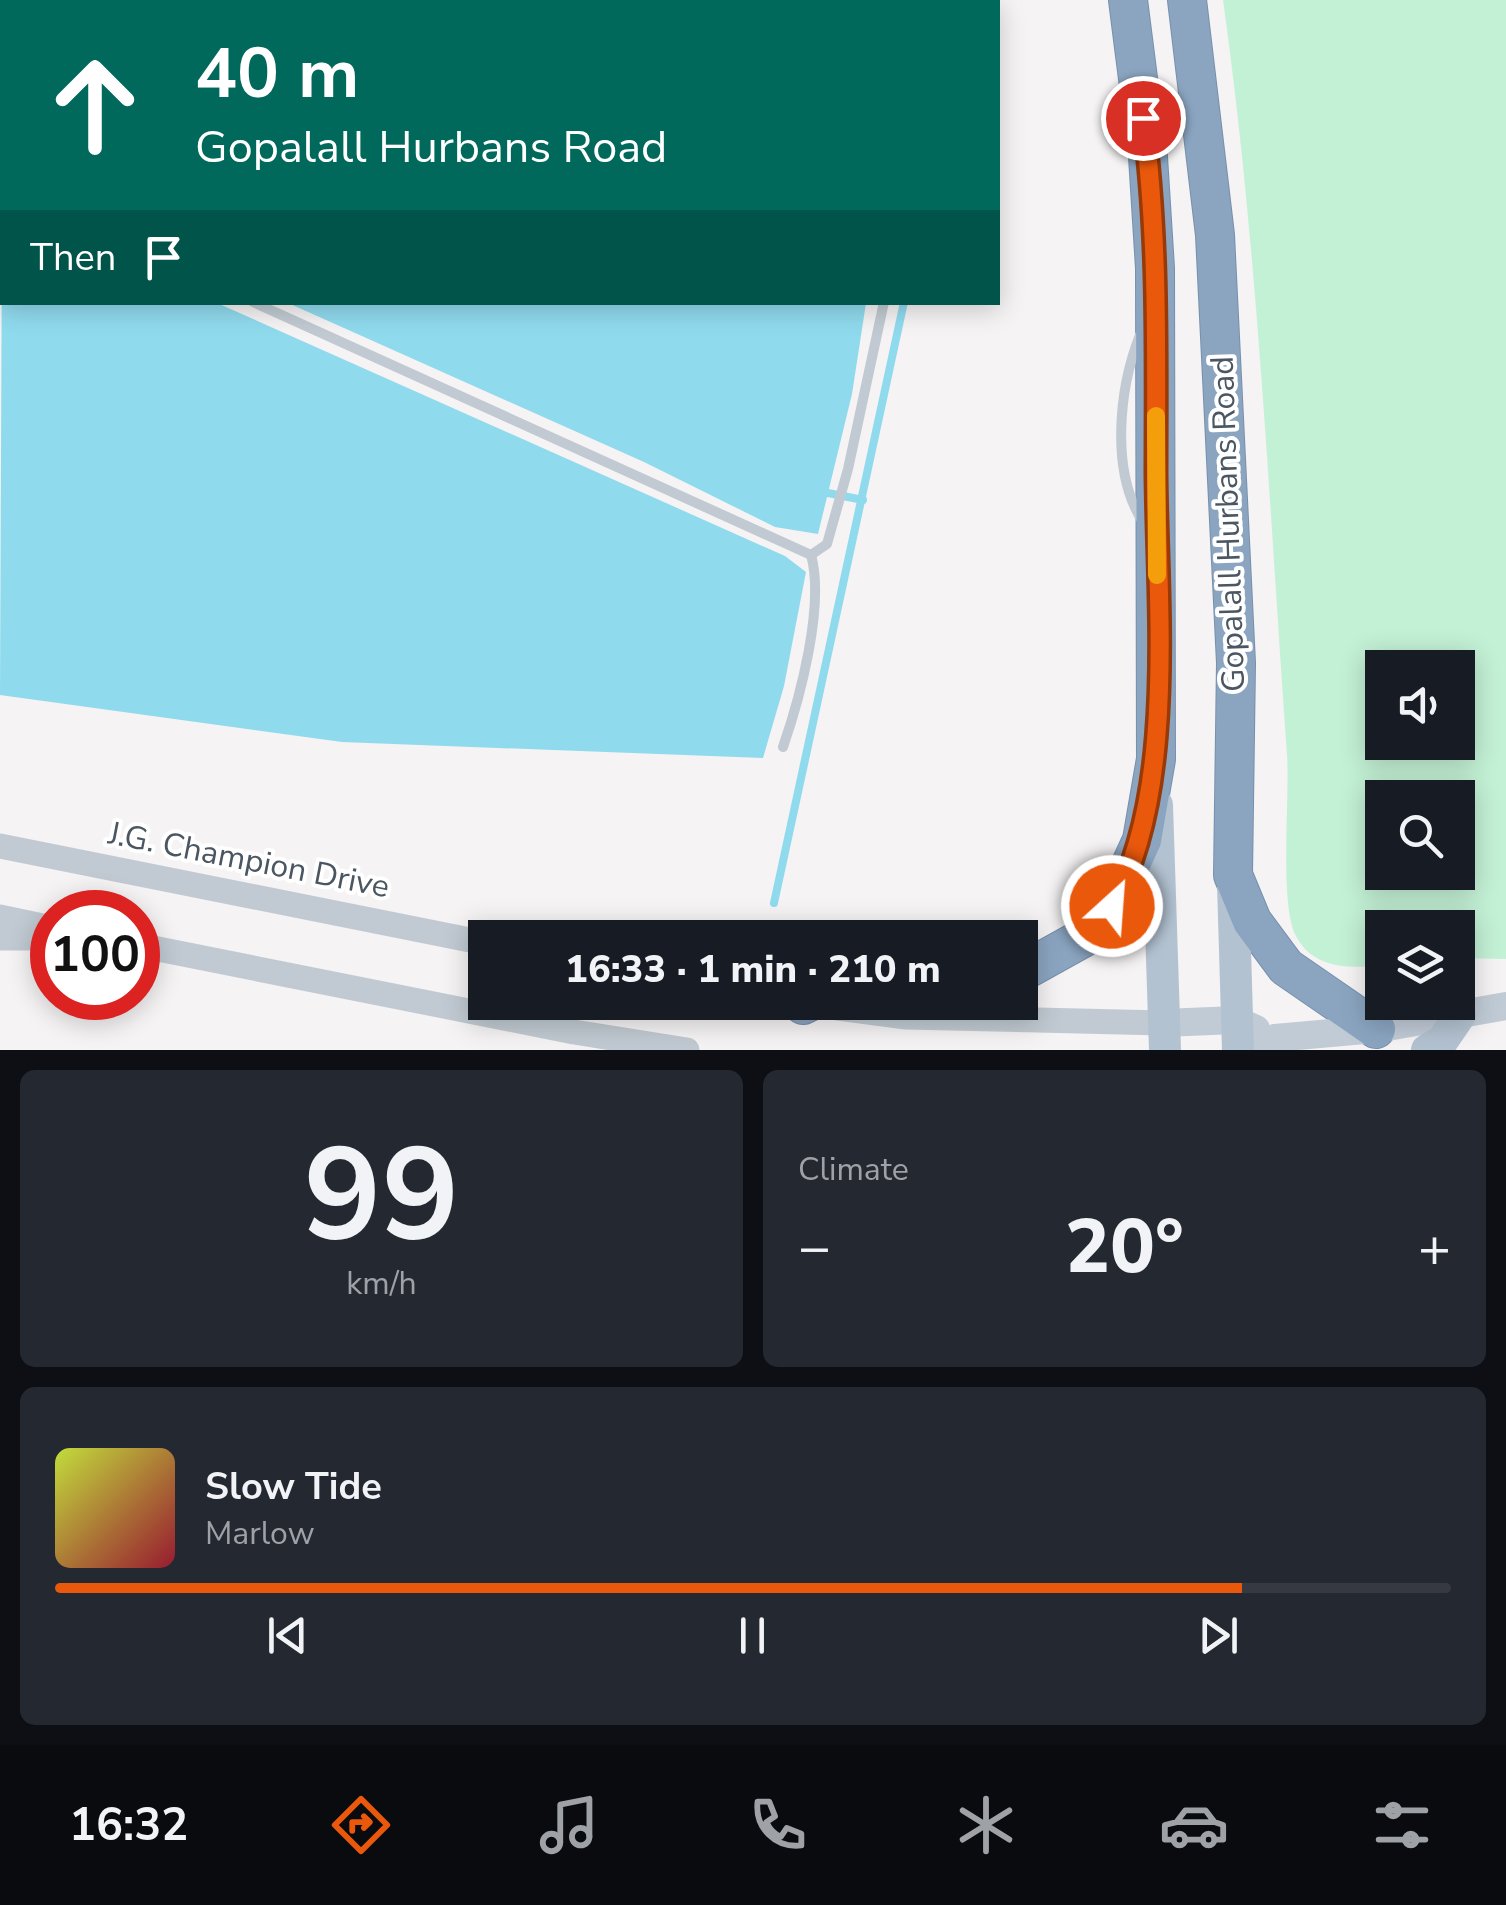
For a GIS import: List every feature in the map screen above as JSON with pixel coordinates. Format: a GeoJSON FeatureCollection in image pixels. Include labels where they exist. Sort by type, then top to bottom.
{"type":"FeatureCollection","features":[{"type":"Feature","properties":{"kind":"highway","name":"Gopalall Hurbans Road"},"geometry":{"type":"LineString","coordinates":[[1128,0],[1148,157],[1155,302],[1156,759]]}},
{"type":"Feature","properties":{"kind":"highway","name":"Gopalall Hurbans Road"},"geometry":{"type":"LineString","coordinates":[[1187,0],[1215,235],[1236,663],[1233,874]]}},
{"type":"Feature","properties":{"kind":"highway"},"geometry":{"type":"LineString","coordinates":[[1038,963],[1083,938],[1112,906],[1130,875],[1142,840],[1156,759]]}},
{"type":"Feature","properties":{"kind":"highway"},"geometry":{"type":"LineString","coordinates":[[1233,874],[1252,921],[1286,968],[1376,1029]]}},
{"type":"Feature","properties":{"kind":"main road","name":"Gopalall Hurbans Road"},"geometry":{"type":"LineString","coordinates":[[1156,759],[1164,1036]]}},
{"type":"Feature","properties":{"kind":"main road","name":"Gopalall Hurbans Road"},"geometry":{"type":"LineString","coordinates":[[1233,874],[1237,1035]]}},
{"type":"Feature","properties":{"kind":"main road"},"geometry":{"type":"LineString","coordinates":[[1475,1012],[1506,1006]]}},
{"type":"Feature","properties":{"kind":"main road"},"geometry":{"type":"LineString","coordinates":[[1164,1036],[1237,1035],[1266,1044],[1430,1020]]}},
{"type":"Feature","properties":{"kind":"main road"},"geometry":{"type":"LineString","coordinates":[[1427,1050],[1442,1040],[1456,1020]]}},
{"type":"Feature","properties":{"kind":"street","name":"J.G. Champion Drive"},"geometry":{"type":"LineString","coordinates":[[0,846],[468,940]]}},
{"type":"Feature","properties":{"kind":"street"},"geometry":{"type":"LineString","coordinates":[[0,917],[30,923]]}},
{"type":"Feature","properties":{"kind":"street"},"geometry":{"type":"LineString","coordinates":[[0,938],[30,938]]}},
{"type":"Feature","properties":{"kind":"street"},"geometry":{"type":"LineString","coordinates":[[160,949],[574,1032],[687,1050]]}},
{"type":"Feature","properties":{"kind":"street"},"geometry":{"type":"LineString","coordinates":[[947,1020],[1164,1036]]}},
{"type":"Feature","properties":{"kind":"lane"},"geometry":{"type":"LineString","coordinates":[[261,305],[811,555],[818,580],[794,716],[783,747]]}},
{"type":"Feature","properties":{"kind":"lane"},"geometry":{"type":"LineString","coordinates":[[811,555],[827,544],[848,469],[883,305]]}},
{"type":"Feature","properties":{"kind":"green space"},"geometry":{"type":"Polygon","coordinates":[[[1223,0],[1506,0],[1506,959],[1475,958],[1475,910],[1365,910],[1365,966],[1322,961],[1303,947],[1296,936],[1286,876],[1287,755],[1245,188],[1223,0]]]}},
{"type":"Feature","properties":{"kind":"water"},"geometry":{"type":"Polygon","coordinates":[[[2,305],[221,305],[785,556],[806,572],[784,686],[763,758],[342,742],[0,695],[2,305]]]}},
{"type":"Feature","properties":{"kind":"water"},"geometry":{"type":"Polygon","coordinates":[[[292,305],[866,305],[852,394],[818,534],[775,527],[644,462],[292,305]]]}},
{"type":"Feature","properties":{"kind":"waterway"},"geometry":{"type":"LineString","coordinates":[[774,903],[903,305]]}},
{"type":"Feature","properties":{"kind":"waterway"},"geometry":{"type":"LineString","coordinates":[[828,493],[863,500]]}},
{"type":"Feature","properties":{"kind":"slow traffic"},"geometry":{"type":"LineString","coordinates":[[1156,416],[1157,575]]}},
{"type":"Feature","properties":{"kind":"route"},"geometry":{"type":"LineString","coordinates":[[1112,906],[1130,875],[1142,840],[1156,759],[1155,268],[1143,118]]}}]}
